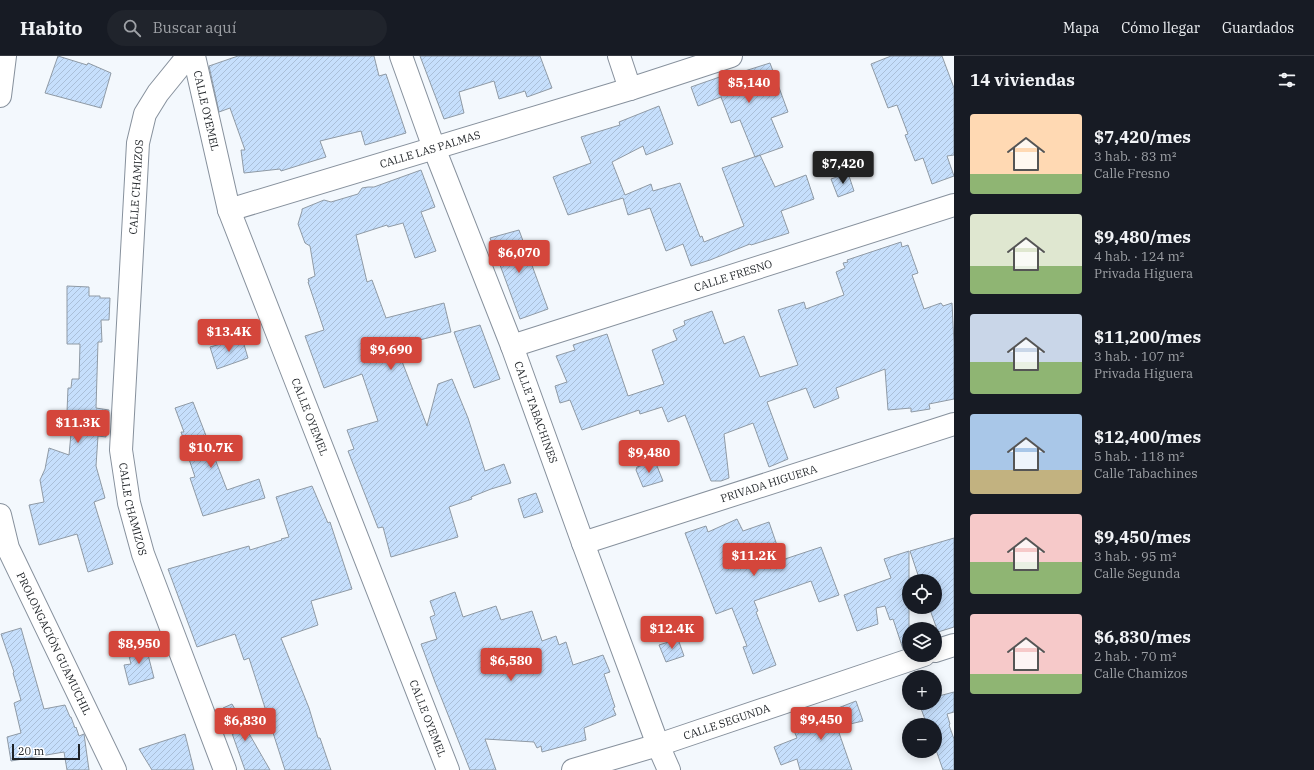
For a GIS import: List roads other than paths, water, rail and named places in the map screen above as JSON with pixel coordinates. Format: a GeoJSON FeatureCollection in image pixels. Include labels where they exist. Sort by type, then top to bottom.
{"type":"FeatureCollection","features":[{"type":"Feature","properties":{"kind":"street"},"geometry":{"type":"LineString","coordinates":[[0,96],[5,56]]}},
{"type":"Feature","properties":{"kind":"street","name":"CALLE CHAMIZOS"},"geometry":{"type":"LineString","coordinates":[[188,56],[158,93],[145,114],[138,143],[121,450],[129,502],[143,554],[225,770]]}},
{"type":"Feature","properties":{"kind":"street","name":"CALLE OYEMEL"},"geometry":{"type":"LineString","coordinates":[[194,56],[229,210],[448,770]]}},
{"type":"Feature","properties":{"kind":"street","name":"CALLE TABACHINES"},"geometry":{"type":"LineString","coordinates":[[401,56],[434,148],[512,346],[583,543],[658,745],[669,770]]}},
{"type":"Feature","properties":{"kind":"street"},"geometry":{"type":"LineString","coordinates":[[619,56],[630,89]]}},
{"type":"Feature","properties":{"kind":"street","name":"CALLE LAS PALMAS"},"geometry":{"type":"LineString","coordinates":[[229,210],[630,89],[731,56]]}},
{"type":"Feature","properties":{"kind":"street","name":"CALLE FRESNO"},"geometry":{"type":"LineString","coordinates":[[512,346],[954,205]]}},
{"type":"Feature","properties":{"kind":"street","name":"PRIVADA HIGUERA"},"geometry":{"type":"LineString","coordinates":[[583,543],[954,424]]}},
{"type":"Feature","properties":{"kind":"street","name":"PROLONGACIÓN GUAMUCHIL"},"geometry":{"type":"LineString","coordinates":[[0,515],[8,548],[115,770]]}},
{"type":"Feature","properties":{"kind":"street"},"geometry":{"type":"LineString","coordinates":[[942,649],[954,645]]}},
{"type":"Feature","properties":{"kind":"street","name":"CALLE SEGUNDA"},"geometry":{"type":"LineString","coordinates":[[573,770],[658,745],[903,662]]}}]}
